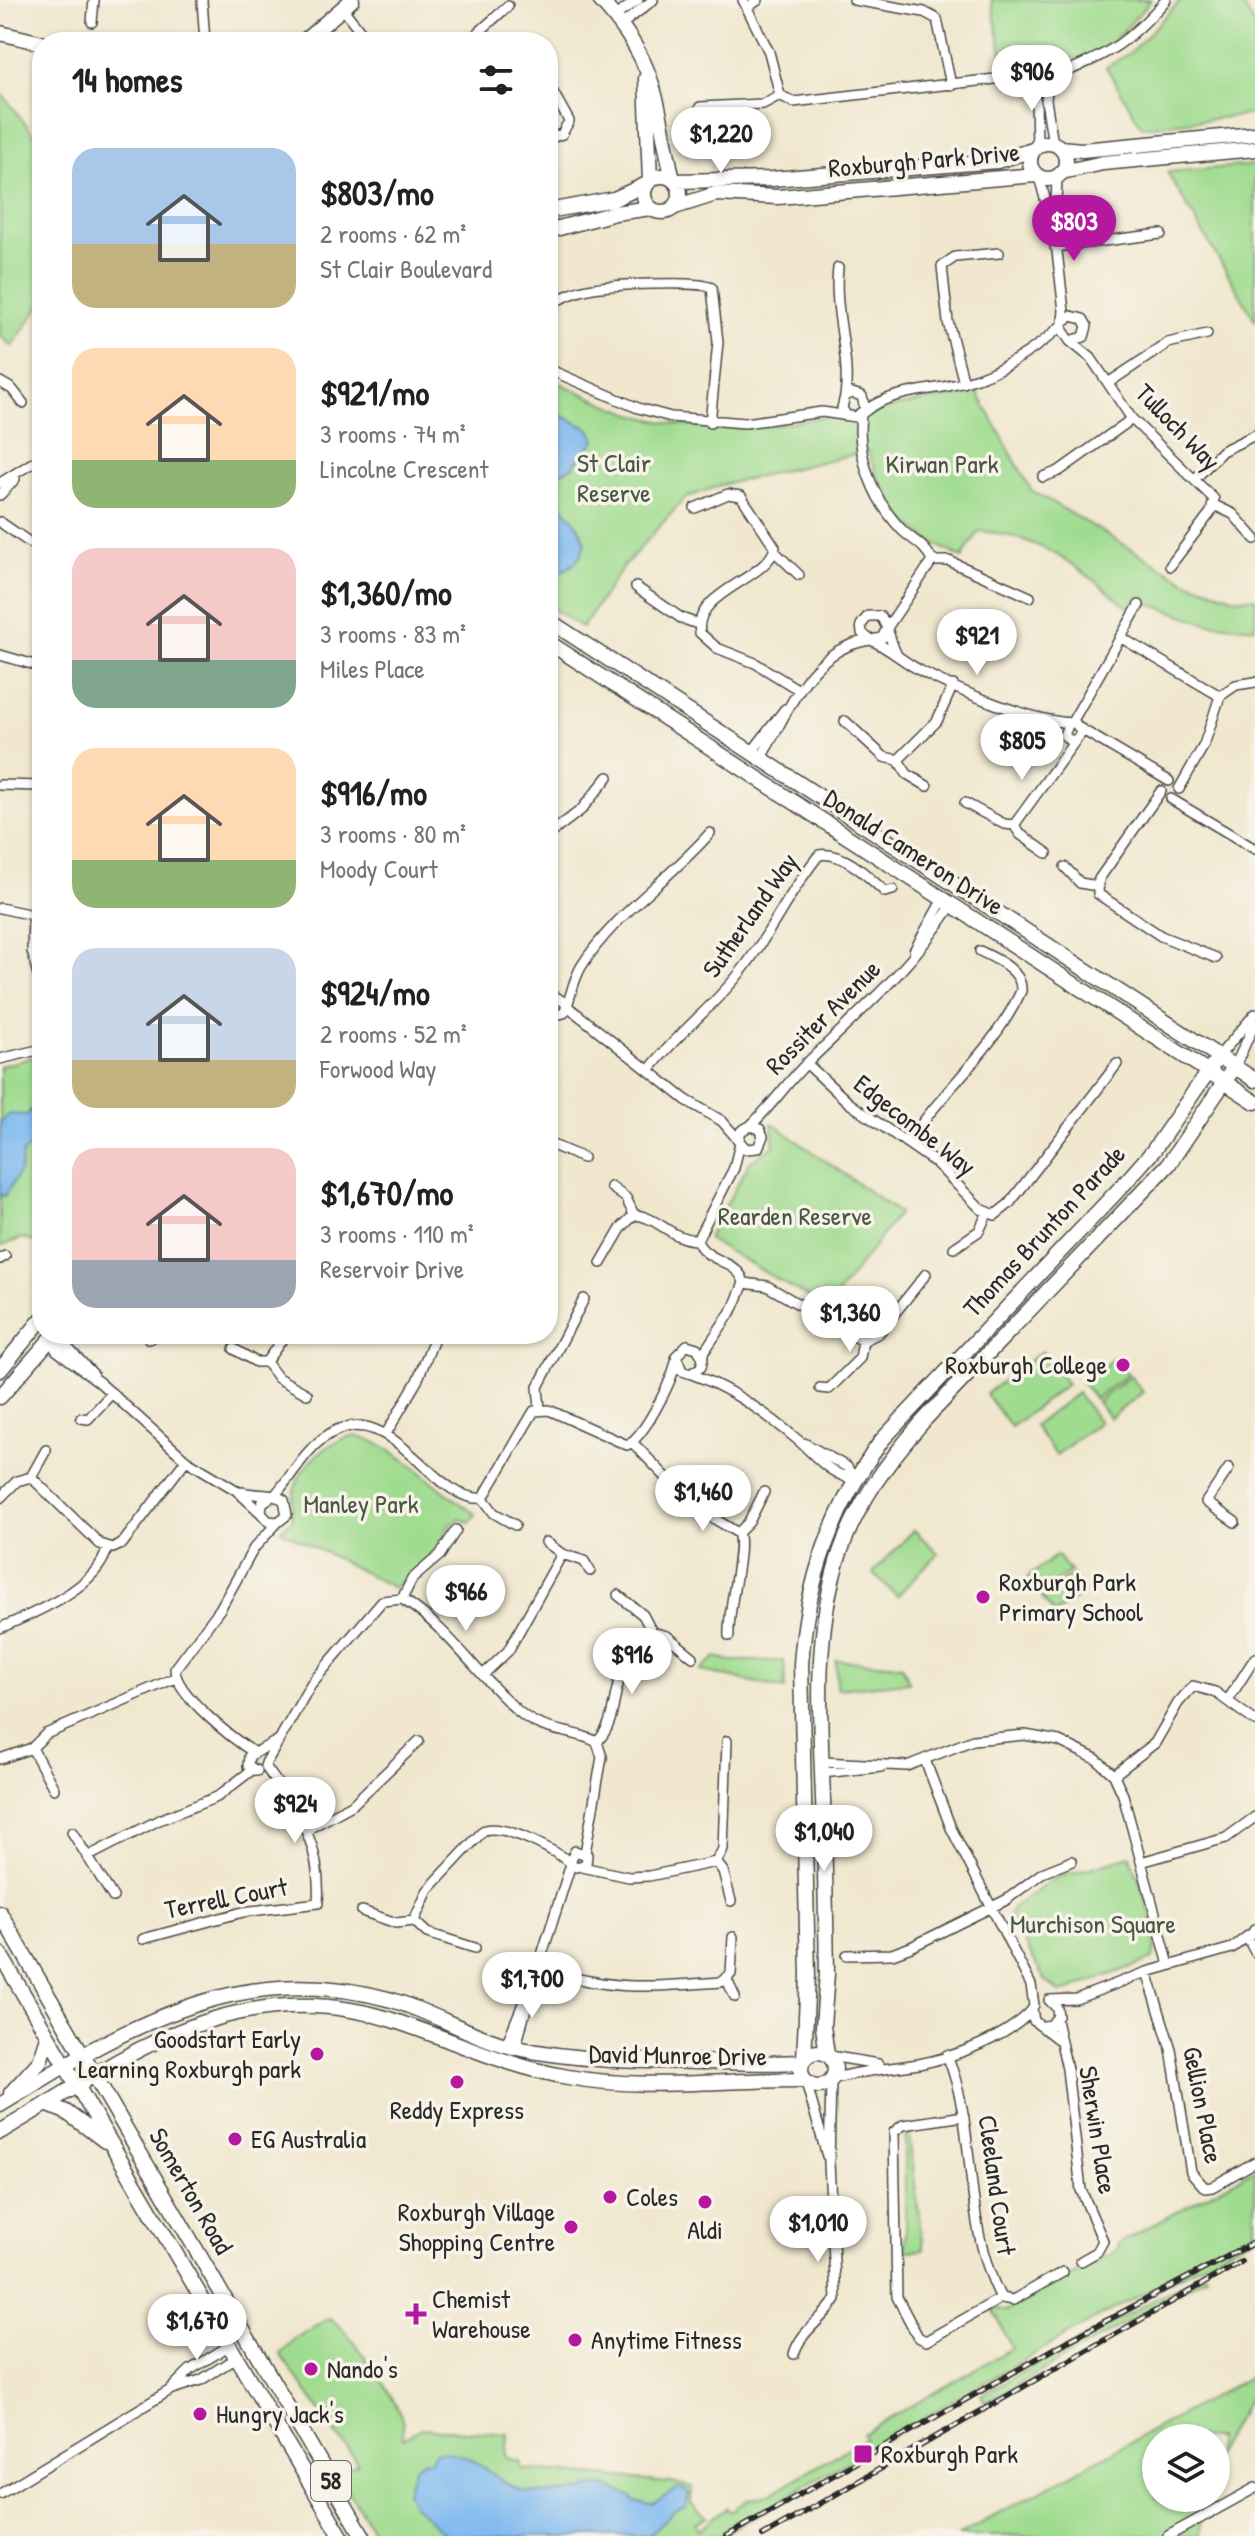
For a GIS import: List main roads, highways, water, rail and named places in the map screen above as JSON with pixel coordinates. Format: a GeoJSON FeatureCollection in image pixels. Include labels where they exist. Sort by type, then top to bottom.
{"type":"FeatureCollection","features":[{"type":"Feature","properties":{"kind":"water"},"geometry":{"type":"Polygon","coordinates":[[[558,414],[590,429],[595,440],[572,467],[558,474],[558,414]]]}},
{"type":"Feature","properties":{"kind":"water"},"geometry":{"type":"Polygon","coordinates":[[[558,501],[578,526],[585,542],[581,555],[558,572],[558,501]]]}},
{"type":"Feature","properties":{"kind":"water"},"geometry":{"type":"Polygon","coordinates":[[[32,1109],[32,1145],[23,1152],[20,1171],[5,1196],[0,1195],[0,1123],[9,1114],[27,1115],[32,1109]]]}},
{"type":"Feature","properties":{"kind":"water"},"geometry":{"type":"Polygon","coordinates":[[[435,2452],[464,2456],[502,2481],[533,2493],[561,2493],[601,2486],[632,2496],[633,2500],[652,2503],[677,2488],[685,2489],[689,2494],[686,2507],[675,2511],[648,2536],[447,2536],[412,2505],[406,2493],[413,2468],[423,2460],[429,2461],[435,2452]]]}},
{"type":"Feature","properties":{"kind":"railway"},"geometry":{"type":"LineString","coordinates":[[727,2536],[1068,2341],[1255,2242]]}},
{"type":"Feature","properties":{"kind":"railway"},"geometry":{"type":"LineString","coordinates":[[763,2536],[1241,2262]]}},
{"type":"Feature","properties":{"kind":"place","name":"Roxburgh College"},"geometry":{"type":"Point","coordinates":[1123,1365]}},
{"type":"Feature","properties":{"kind":"place","name":"Roxburgh Park Primary School"},"geometry":{"type":"Point","coordinates":[983,1597]}},
{"type":"Feature","properties":{"kind":"place","name":"Goodstart Early Learning Roxburgh park"},"geometry":{"type":"Point","coordinates":[317,2054]}},
{"type":"Feature","properties":{"kind":"place","name":"Reddy Express"},"geometry":{"type":"Point","coordinates":[457,2082]}},
{"type":"Feature","properties":{"kind":"place","name":"EG Australia"},"geometry":{"type":"Point","coordinates":[235,2139]}},
{"type":"Feature","properties":{"kind":"place","name":"Coles"},"geometry":{"type":"Point","coordinates":[610,2197]}},
{"type":"Feature","properties":{"kind":"place","name":"Aldi"},"geometry":{"type":"Point","coordinates":[705,2202]}},
{"type":"Feature","properties":{"kind":"place","name":"Roxburgh Village Shopping Centre"},"geometry":{"type":"Point","coordinates":[571,2227]}},
{"type":"Feature","properties":{"kind":"place","name":"Chemist Warehouse"},"geometry":{"type":"Point","coordinates":[416,2314]}},
{"type":"Feature","properties":{"kind":"place","name":"Anytime Fitness"},"geometry":{"type":"Point","coordinates":[575,2340]}},
{"type":"Feature","properties":{"kind":"place","name":"Nando's"},"geometry":{"type":"Point","coordinates":[311,2369]}},
{"type":"Feature","properties":{"kind":"place","name":"Hungry Jack's"},"geometry":{"type":"Point","coordinates":[200,2414]}},
{"type":"Feature","properties":{"kind":"place","name":"Roxburgh Park"},"geometry":{"type":"Point","coordinates":[863,2454]}},
{"type":"Feature","properties":{"kind":"park label","name":"Kirwan Park"},"geometry":{"type":"Point","coordinates":[942,464]}},
{"type":"Feature","properties":{"kind":"park label","name":"St Clair Reserve"},"geometry":{"type":"Point","coordinates":[614,478]}},
{"type":"Feature","properties":{"kind":"park label","name":"Rearden Reserve"},"geometry":{"type":"Point","coordinates":[795,1216]}},
{"type":"Feature","properties":{"kind":"park label","name":"Manley Park"},"geometry":{"type":"Point","coordinates":[361,1504]}},
{"type":"Feature","properties":{"kind":"park label","name":"Murchison Square"},"geometry":{"type":"Point","coordinates":[1093,1924]}}]}
